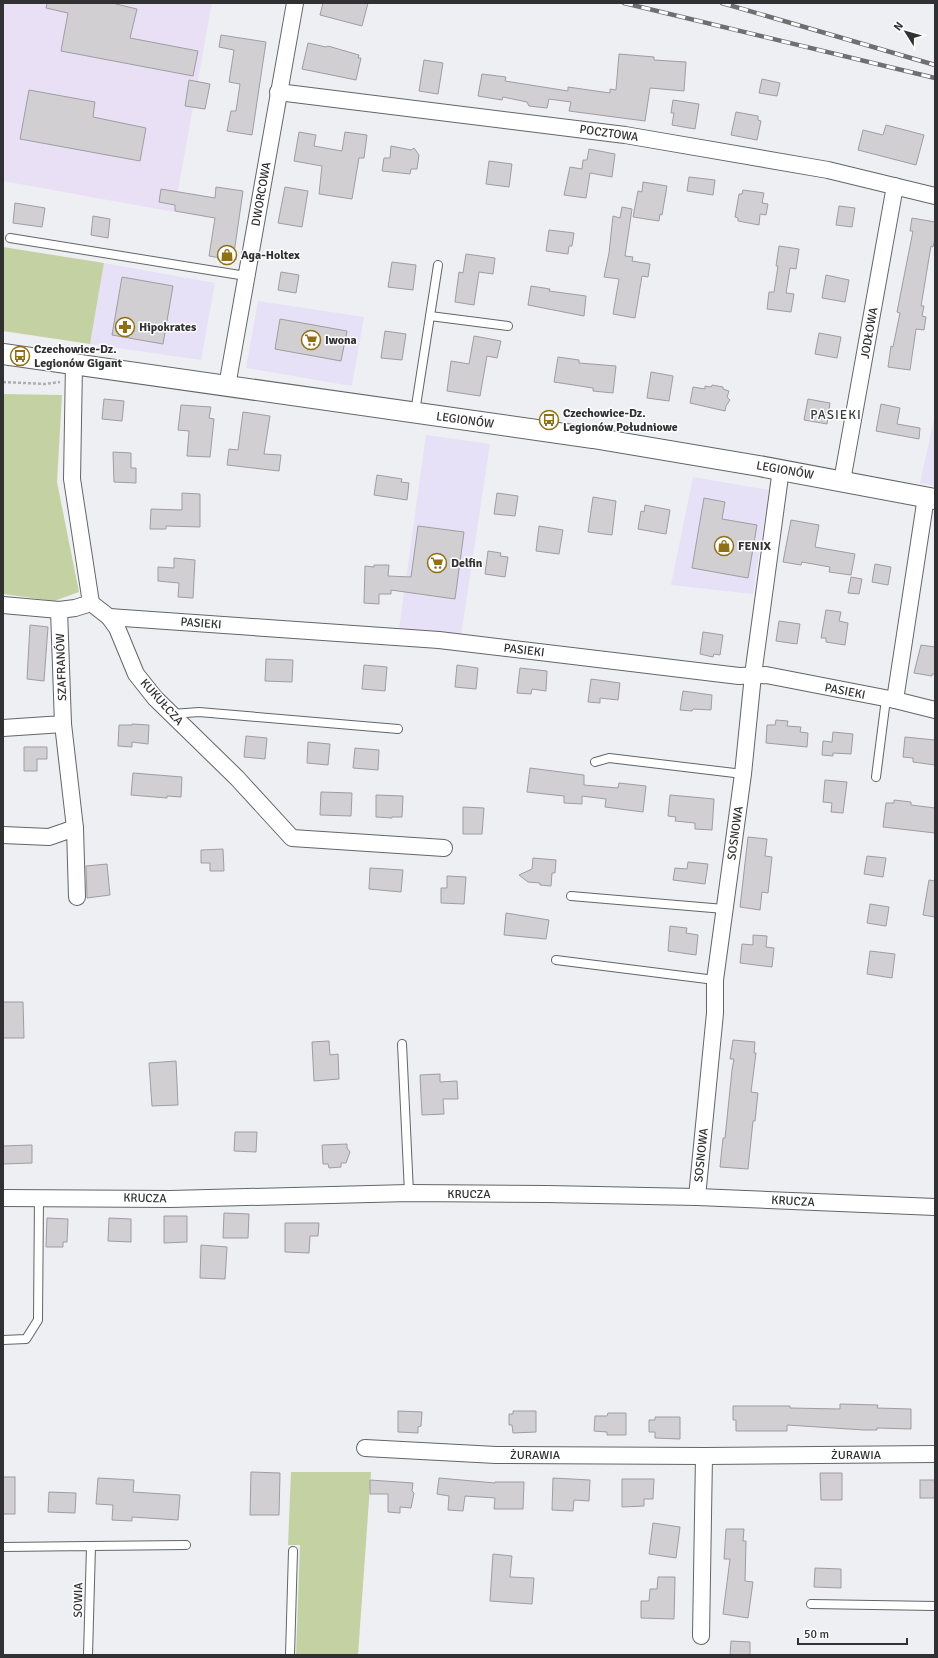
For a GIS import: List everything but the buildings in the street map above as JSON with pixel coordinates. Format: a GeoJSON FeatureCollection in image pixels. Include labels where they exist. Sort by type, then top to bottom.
{"type":"FeatureCollection","features":[{"type":"Feature","properties":{"kind":"street","name":"DWORCOWA"},"geometry":{"type":"LineString","coordinates":[[227,386],[295,3]]}},
{"type":"Feature","properties":{"kind":"street","name":"POCZTOWA"},"geometry":{"type":"LineString","coordinates":[[278,92],[624,135],[778,161],[935,196]]}},
{"type":"Feature","properties":{"kind":"street","name":"JODŁOWA"},"geometry":{"type":"LineString","coordinates":[[842,481],[895,186]]}},
{"type":"Feature","properties":{"kind":"street","name":"LEGIONÓW"},"geometry":{"type":"LineString","coordinates":[[3,354],[593,438],[781,470],[930,498],[891,699]]}},
{"type":"Feature","properties":{"kind":"street"},"geometry":{"type":"LineString","coordinates":[[3,605],[59,610],[75,608],[91,603],[72,479],[74,364]]}},
{"type":"Feature","properties":{"kind":"street","name":"SOSNOWA"},"geometry":{"type":"LineString","coordinates":[[697,1197],[715,1013],[716,980],[724,910],[743,774],[753,675],[781,470]]}},
{"type":"Feature","properties":{"kind":"street","name":"KUKUŁCZA"},"geometry":{"type":"LineString","coordinates":[[91,603],[109,617],[116,628],[136,674],[155,698],[196,740],[237,778],[292,838],[444,848]]}},
{"type":"Feature","properties":{"kind":"street","name":"SZAFRANÓW"},"geometry":{"type":"LineString","coordinates":[[59,610],[63,724],[75,828],[77,897]]}},
{"type":"Feature","properties":{"kind":"street","name":"PASIEKI"},"geometry":{"type":"LineString","coordinates":[[109,617],[439,640],[739,676],[766,675],[891,699],[935,710]]}},
{"type":"Feature","properties":{"kind":"street"},"geometry":{"type":"LineString","coordinates":[[3,728],[63,724]]}},
{"type":"Feature","properties":{"kind":"street"},"geometry":{"type":"LineString","coordinates":[[3,835],[49,837],[75,828]]}},
{"type":"Feature","properties":{"kind":"street","name":"KRUCZA"},"geometry":{"type":"LineString","coordinates":[[3,1198],[39,1197],[170,1199],[409,1193],[697,1197],[935,1207]]}},
{"type":"Feature","properties":{"kind":"street","name":"ŻURAWIA"},"geometry":{"type":"LineString","coordinates":[[365,1448],[496,1455],[704,1456],[935,1454]]}},
{"type":"Feature","properties":{"kind":"street"},"geometry":{"type":"LineString","coordinates":[[700,1636],[704,1456]]}},
{"type":"Feature","properties":{"kind":"lane"},"geometry":{"type":"LineString","coordinates":[[10,238],[246,276]]}},
{"type":"Feature","properties":{"kind":"lane"},"geometry":{"type":"LineString","coordinates":[[415,413],[438,265]]}},
{"type":"Feature","properties":{"kind":"lane"},"geometry":{"type":"LineString","coordinates":[[430,316],[508,326]]}},
{"type":"Feature","properties":{"kind":"lane"},"geometry":{"type":"LineString","coordinates":[[876,776],[891,699]]}},
{"type":"Feature","properties":{"kind":"lane"},"geometry":{"type":"LineString","coordinates":[[172,714],[199,712],[398,729]]}},
{"type":"Feature","properties":{"kind":"lane"},"geometry":{"type":"LineString","coordinates":[[595,762],[609,758],[743,774]]}},
{"type":"Feature","properties":{"kind":"lane"},"geometry":{"type":"LineString","coordinates":[[571,896],[724,910]]}},
{"type":"Feature","properties":{"kind":"lane"},"geometry":{"type":"LineString","coordinates":[[556,960],[716,980]]}},
{"type":"Feature","properties":{"kind":"lane"},"geometry":{"type":"LineString","coordinates":[[402,1044],[409,1193]]}},
{"type":"Feature","properties":{"kind":"lane"},"geometry":{"type":"LineString","coordinates":[[3,1340],[26,1339],[38,1320],[39,1197]]}},
{"type":"Feature","properties":{"kind":"lane"},"geometry":{"type":"LineString","coordinates":[[3,1547],[186,1545]]}},
{"type":"Feature","properties":{"kind":"lane","name":"SOWIA"},"geometry":{"type":"LineString","coordinates":[[88,1655],[91,1546]]}},
{"type":"Feature","properties":{"kind":"lane"},"geometry":{"type":"LineString","coordinates":[[290,1655],[293,1551]]}},
{"type":"Feature","properties":{"kind":"lane"},"geometry":{"type":"LineString","coordinates":[[811,1604],[935,1606]]}},
{"type":"Feature","properties":{"kind":"shaded area"},"geometry":{"type":"Polygon","coordinates":[[[3,3],[212,3],[174,212],[3,181],[3,3]]]}},
{"type":"Feature","properties":{"kind":"shaded area"},"geometry":{"type":"Polygon","coordinates":[[[104,263],[215,283],[201,360],[90,344],[104,263]]]}},
{"type":"Feature","properties":{"kind":"shaded area"},"geometry":{"type":"Polygon","coordinates":[[[258,301],[364,317],[352,386],[246,368],[258,301]]]}},
{"type":"Feature","properties":{"kind":"shaded area"},"geometry":{"type":"Polygon","coordinates":[[[935,415],[935,486],[920,483],[935,415]]]}},
{"type":"Feature","properties":{"kind":"shaded area"},"geometry":{"type":"Polygon","coordinates":[[[426,435],[490,444],[461,635],[399,629],[426,435]]]}},
{"type":"Feature","properties":{"kind":"shaded area"},"geometry":{"type":"Polygon","coordinates":[[[693,477],[769,490],[753,594],[671,585],[693,477]]]}},
{"type":"Feature","properties":{"kind":"green space"},"geometry":{"type":"Polygon","coordinates":[[[3,247],[104,263],[90,344],[3,331],[3,247]]]}},
{"type":"Feature","properties":{"kind":"green space"},"geometry":{"type":"Polygon","coordinates":[[[3,394],[62,395],[57,482],[79,592],[54,601],[3,594],[3,394]]]}},
{"type":"Feature","properties":{"kind":"green space"},"geometry":{"type":"Polygon","coordinates":[[[291,1472],[371,1472],[358,1655],[296,1655],[300,1545],[288,1545],[291,1472]]]}},
{"type":"Feature","properties":{"kind":"railway"},"geometry":{"type":"LineString","coordinates":[[624,3],[935,78]]}},
{"type":"Feature","properties":{"kind":"railway"},"geometry":{"type":"LineString","coordinates":[[722,3],[935,65]]}},
{"type":"Feature","properties":{"kind":"place","name":"Aga-Holtex"},"geometry":{"type":"Point","coordinates":[227,255]}},
{"type":"Feature","properties":{"kind":"place","name":"Hipokrates"},"geometry":{"type":"Point","coordinates":[125,327]}},
{"type":"Feature","properties":{"kind":"place","name":"Iwona"},"geometry":{"type":"Point","coordinates":[311,340]}},
{"type":"Feature","properties":{"kind":"place","name":"Czechowice-Dz. Legionów Gigant"},"geometry":{"type":"Point","coordinates":[20,356]}},
{"type":"Feature","properties":{"kind":"place","name":"Czechowice-Dz. Legionów Południowe"},"geometry":{"type":"Point","coordinates":[549,420]}},
{"type":"Feature","properties":{"kind":"place","name":"FENIX"},"geometry":{"type":"Point","coordinates":[724,546]}},
{"type":"Feature","properties":{"kind":"place","name":"Delfin"},"geometry":{"type":"Point","coordinates":[437,563]}},
{"type":"Feature","properties":{"kind":"district","name":"PASIEKI"},"geometry":{"type":"Point","coordinates":[836,414]}}]}
